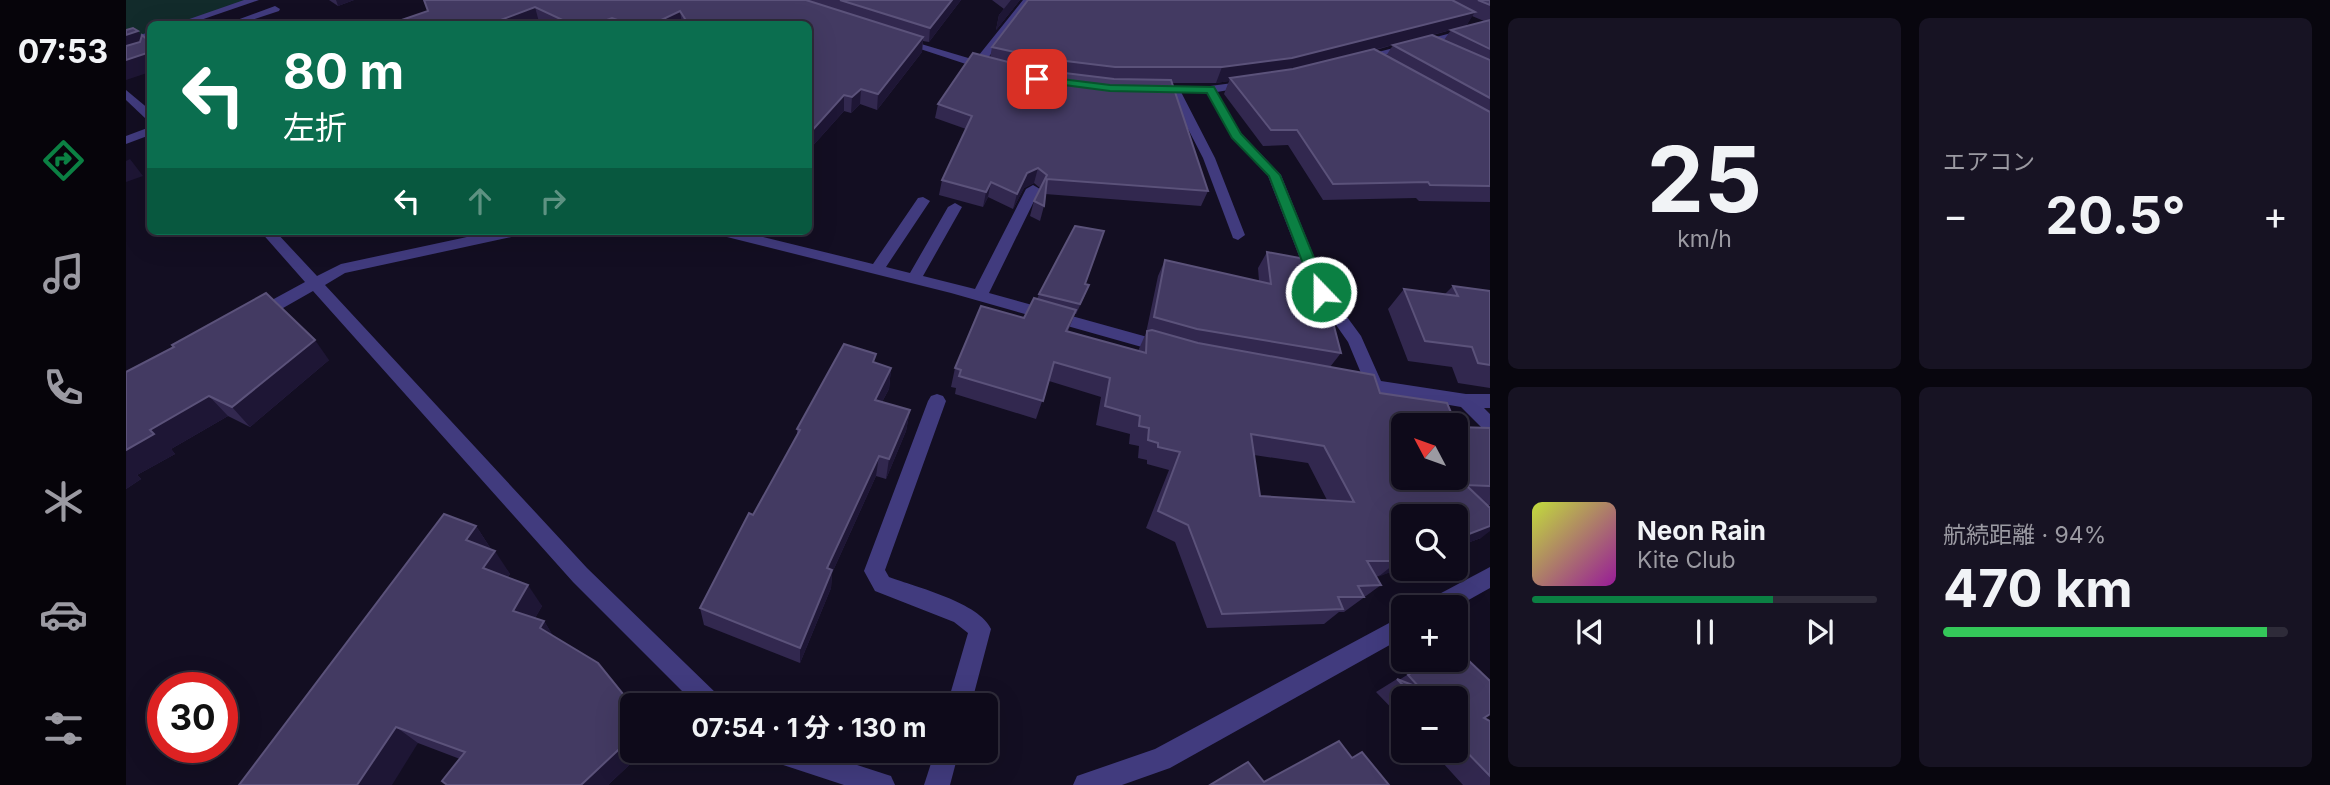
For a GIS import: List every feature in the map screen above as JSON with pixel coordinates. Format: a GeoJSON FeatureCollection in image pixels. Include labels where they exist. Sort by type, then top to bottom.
{"type":"FeatureCollection","features":[{"type":"Feature","properties":{"kind":"street"},"geometry":{"type":"LineString","coordinates":[[189,21],[254,0]]}},
{"type":"Feature","properties":{"kind":"street"},"geometry":{"type":"LineString","coordinates":[[978,64],[1028,0]]}},
{"type":"Feature","properties":{"kind":"street"},"geometry":{"type":"LineString","coordinates":[[240,21],[275,9]]}},
{"type":"Feature","properties":{"kind":"street"},"geometry":{"type":"LineString","coordinates":[[1459,17],[1487,27]]}},
{"type":"Feature","properties":{"kind":"street"},"geometry":{"type":"LineString","coordinates":[[1346,62],[1487,27]]}},
{"type":"Feature","properties":{"kind":"street"},"geometry":{"type":"LineString","coordinates":[[126,43],[147,36]]}},
{"type":"Feature","properties":{"kind":"street"},"geometry":{"type":"LineString","coordinates":[[892,38],[1005,72]]}},
{"type":"Feature","properties":{"kind":"street"},"geometry":{"type":"LineString","coordinates":[[1424,43],[1446,54]]}},
{"type":"Feature","properties":{"kind":"street"},"geometry":{"type":"LineString","coordinates":[[1366,57],[1388,70]]}},
{"type":"Feature","properties":{"kind":"street"},"geometry":{"type":"LineString","coordinates":[[1135,88],[1210,89],[1260,82]]}},
{"type":"Feature","properties":{"kind":"street"},"geometry":{"type":"LineString","coordinates":[[1173,89],[1209,158],[1238,234]]}},
{"type":"Feature","properties":{"kind":"street"},"geometry":{"type":"LineString","coordinates":[[1210,89],[1236,135],[1274,175],[1321,292],[1356,340],[1375,386]]}},
{"type":"Feature","properties":{"kind":"street"},"geometry":{"type":"LineString","coordinates":[[126,94],[147,113]]}},
{"type":"Feature","properties":{"kind":"street"},"geometry":{"type":"LineString","coordinates":[[126,140],[147,132]]}},
{"type":"Feature","properties":{"kind":"street"},"geometry":{"type":"LineString","coordinates":[[980,296],[1034,189]]}},
{"type":"Feature","properties":{"kind":"street"},"geometry":{"type":"LineString","coordinates":[[876,270],[923,201]]}},
{"type":"Feature","properties":{"kind":"street"},"geometry":{"type":"LineString","coordinates":[[914,279],[955,208]]}},
{"type":"Feature","properties":{"kind":"street"},"geometry":{"type":"LineString","coordinates":[[271,235],[580,575],[700,693]]}},
{"type":"Feature","properties":{"kind":"street"},"geometry":{"type":"LineString","coordinates":[[244,323],[341,269],[498,235]]}},
{"type":"Feature","properties":{"kind":"street"},"geometry":{"type":"LineString","coordinates":[[748,235],[1177,350]]}},
{"type":"Feature","properties":{"kind":"street"},"geometry":{"type":"LineString","coordinates":[[1335,379],[1466,401],[1490,401]]}},
{"type":"Feature","properties":{"kind":"street"},"geometry":{"type":"LineString","coordinates":[[937,401],[874,571],[882,584],[962,615],[980,629],[962,693]]}},
{"type":"Feature","properties":{"kind":"street"},"geometry":{"type":"LineString","coordinates":[[1466,401],[1490,425]]}},
{"type":"Feature","properties":{"kind":"street"},"geometry":{"type":"LineString","coordinates":[[1458,595],[1490,577]]}},
{"type":"Feature","properties":{"kind":"street"},"geometry":{"type":"LineString","coordinates":[[1086,785],[1161,759],[1391,632]]}},
{"type":"Feature","properties":{"kind":"street"},"geometry":{"type":"LineString","coordinates":[[814,763],[882,785]]}},
{"type":"Feature","properties":{"kind":"street"},"geometry":{"type":"LineString","coordinates":[[937,785],[943,763]]}},
{"type":"Feature","properties":{"kind":"green space"},"geometry":{"type":"Polygon","coordinates":[[[126,0],[249,0],[186,21],[147,21],[147,35],[126,42],[126,0]]]}},
{"type":"Feature","properties":{"kind":"building"},"geometry":{"type":"Polygon","coordinates":[[[424,0],[806,0],[923,37],[878,94],[861,89],[852,97],[844,95],[812,131],[812,21],[686,21],[680,11],[659,21],[620,21],[612,18],[604,21],[565,21],[535,7],[498,21],[399,21],[428,11],[424,0]]]}},
{"type":"Feature","properties":{"kind":"building"},"geometry":{"type":"Polygon","coordinates":[[[840,0],[952,0],[930,28],[840,0]]]}},
{"type":"Feature","properties":{"kind":"building"},"geometry":{"type":"Polygon","coordinates":[[[1028,0],[1452,0],[1475,12],[1292,58],[1222,67],[1115,67],[1041,58],[992,47],[1028,0]]]}},
{"type":"Feature","properties":{"kind":"building"},"geometry":{"type":"Polygon","coordinates":[[[1490,20],[1490,49],[1451,30],[1490,20]]]}},
{"type":"Feature","properties":{"kind":"building"},"geometry":{"type":"Polygon","coordinates":[[[133,28],[138,31],[126,35],[126,30],[133,28]]]}},
{"type":"Feature","properties":{"kind":"building"},"geometry":{"type":"Polygon","coordinates":[[[142,35],[147,39],[147,53],[126,60],[126,46],[140,42],[142,35]]]}},
{"type":"Feature","properties":{"kind":"building"},"geometry":{"type":"Polygon","coordinates":[[[1432,35],[1490,60],[1490,98],[1393,45],[1432,35]]]}},
{"type":"Feature","properties":{"kind":"building"},"geometry":{"type":"Polygon","coordinates":[[[1374,49],[1490,112],[1490,186],[1430,185],[1428,182],[1333,184],[1297,130],[1271,130],[1230,78],[1293,69],[1374,49]]]}},
{"type":"Feature","properties":{"kind":"building"},"geometry":{"type":"Polygon","coordinates":[[[973,53],[1040,70],[1114,79],[1171,80],[1208,191],[1047,179],[1044,206],[1034,201],[1047,175],[1038,168],[1027,173],[1017,194],[991,182],[986,192],[942,180],[972,116],[938,104],[973,53]]]}},
{"type":"Feature","properties":{"kind":"building"},"geometry":{"type":"Polygon","coordinates":[[[1075,226],[1104,231],[1085,284],[1089,285],[1080,304],[1039,294],[1075,226]]]}},
{"type":"Feature","properties":{"kind":"building"},"geometry":{"type":"Polygon","coordinates":[[[1267,252],[1311,260],[1316,287],[1324,288],[1341,353],[1197,329],[1154,317],[1165,260],[1271,284],[1267,252]]]}},
{"type":"Feature","properties":{"kind":"building"},"geometry":{"type":"Polygon","coordinates":[[[1453,286],[1490,291],[1490,365],[1478,363],[1472,347],[1425,341],[1404,289],[1458,296],[1453,286]]]}},
{"type":"Feature","properties":{"kind":"building"},"geometry":{"type":"Polygon","coordinates":[[[266,293],[315,340],[232,407],[209,396],[150,430],[154,434],[126,450],[126,372],[266,293]]]}},
{"type":"Feature","properties":{"kind":"building"},"geometry":{"type":"Polygon","coordinates":[[[1034,298],[1076,310],[1066,331],[1146,353],[1147,331],[1152,330],[1198,343],[1374,375],[1380,393],[1447,403],[1451,413],[1391,413],[1391,490],[1468,490],[1468,487],[1490,508],[1490,526],[1468,534],[1468,504],[1391,504],[1391,561],[1367,561],[1381,585],[1358,586],[1364,597],[1338,597],[1343,609],[1222,614],[1188,525],[1158,511],[1180,452],[1158,447],[1158,443],[1148,440],[1149,428],[1139,426],[1140,416],[1105,406],[1110,378],[1054,362],[1043,401],[959,376],[961,370],[955,368],[981,306],[1024,318],[1034,298]],[[1251,434],[1260,496],[1354,502],[1324,446],[1251,434]]]}},
{"type":"Feature","properties":{"kind":"building"},"geometry":{"type":"Polygon","coordinates":[[[844,344],[876,354],[873,362],[891,368],[875,400],[910,410],[889,459],[879,456],[827,568],[832,570],[800,648],[700,608],[749,513],[753,515],[800,430],[797,429],[844,344]]]}},
{"type":"Feature","properties":{"kind":"building"},"geometry":{"type":"Polygon","coordinates":[[[1468,427],[1490,428],[1490,486],[1468,485],[1468,427]]]}},
{"type":"Feature","properties":{"kind":"building"},"geometry":{"type":"Polygon","coordinates":[[[444,514],[476,526],[466,540],[495,551],[483,568],[528,585],[513,611],[544,621],[540,628],[598,663],[622,693],[620,693],[620,748],[581,785],[447,785],[442,781],[465,752],[396,727],[357,785],[239,785],[444,514]]]}},
{"type":"Feature","properties":{"kind":"building"},"geometry":{"type":"Polygon","coordinates":[[[1468,660],[1490,681],[1490,714],[1484,718],[1490,721],[1490,776],[1468,753],[1468,686],[1418,686],[1408,675],[1413,672],[1468,672],[1468,660]]]}},
{"type":"Feature","properties":{"kind":"building"},"geometry":{"type":"Polygon","coordinates":[[[1397,679],[1415,686],[1404,686],[1397,679]]]}},
{"type":"Feature","properties":{"kind":"building"},"geometry":{"type":"Polygon","coordinates":[[[1339,741],[1352,758],[1362,752],[1389,785],[1210,785],[1248,762],[1264,782],[1339,741]]]}},
{"type":"Feature","properties":{"kind":"route"},"geometry":{"type":"LineString","coordinates":[[1037,79],[1110,88],[1210,89],[1236,135],[1274,175],[1321,292]]}}]}
